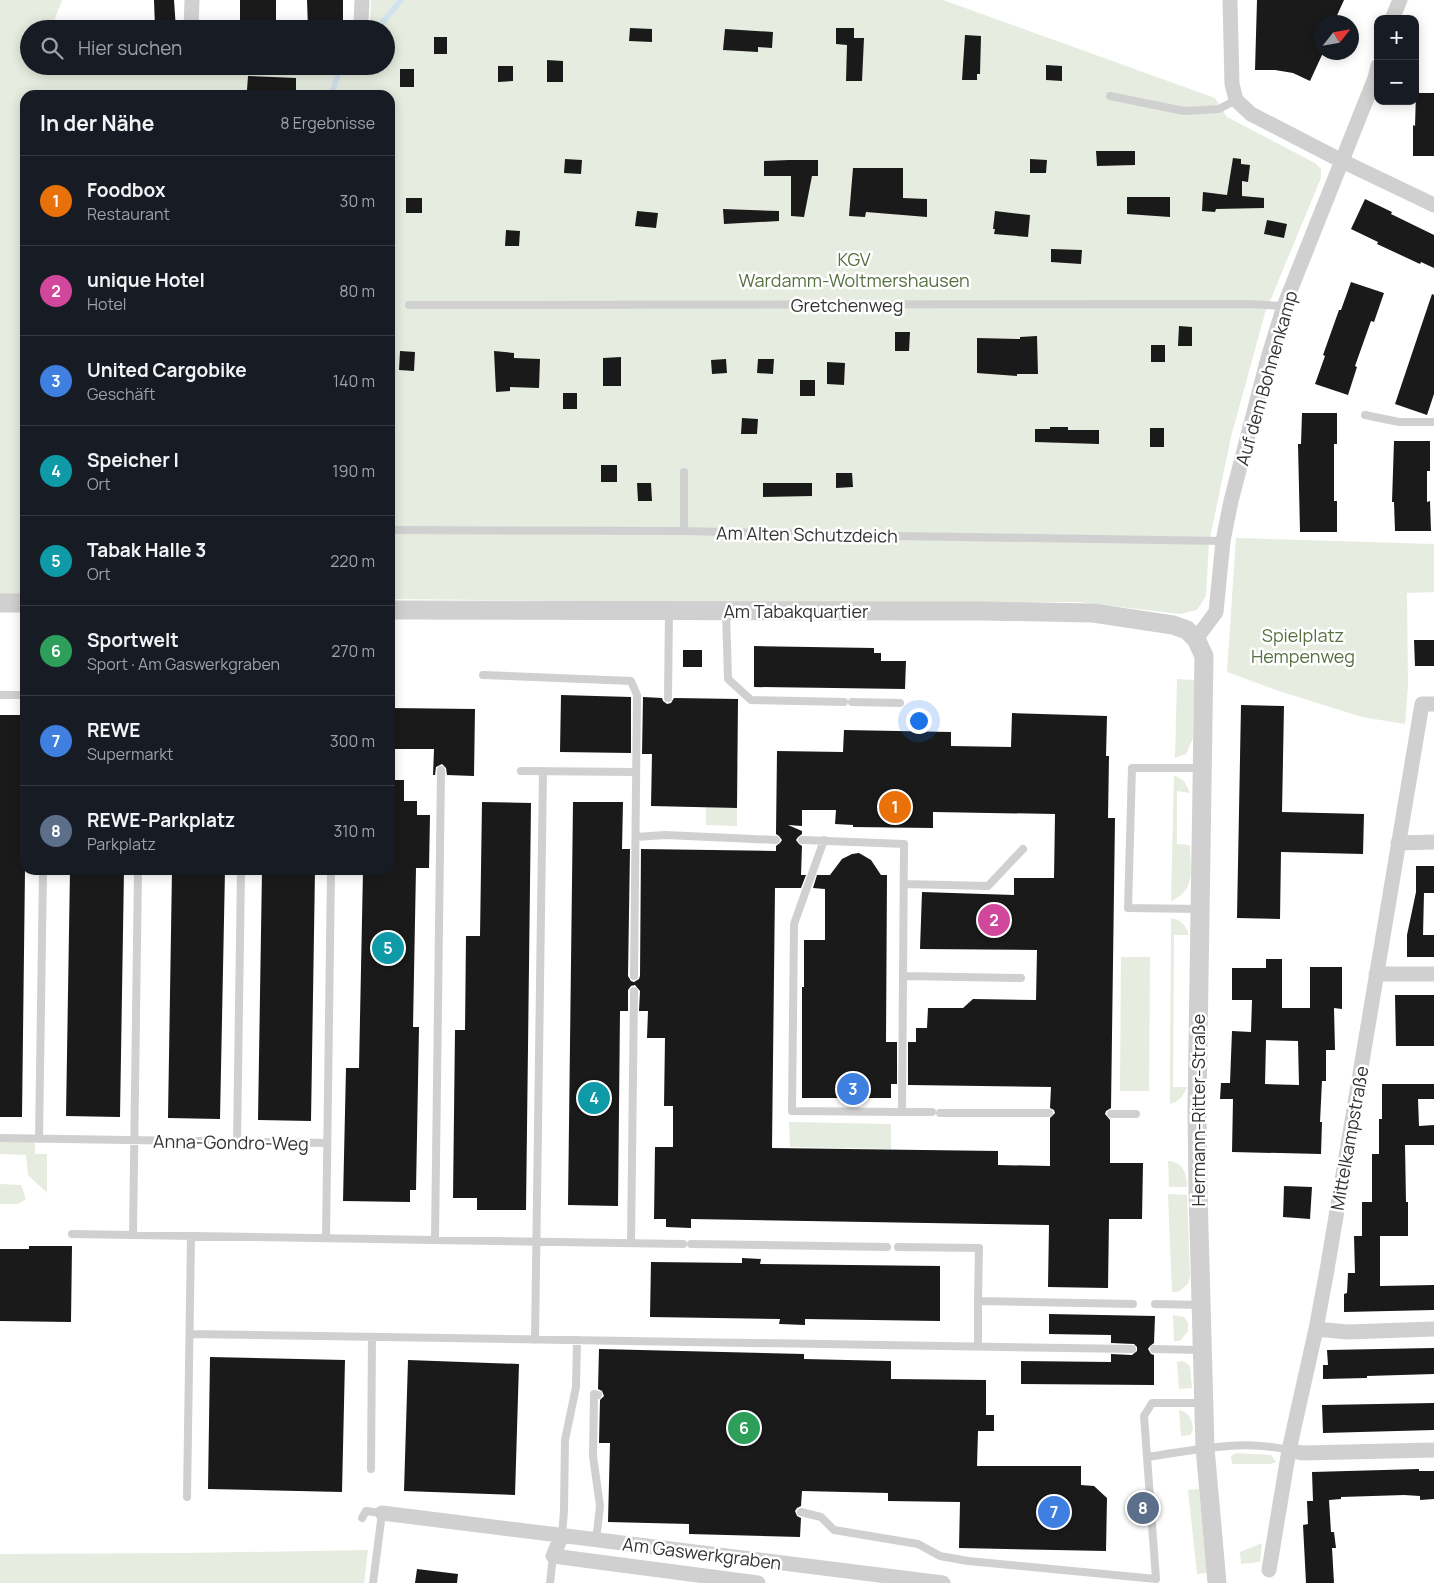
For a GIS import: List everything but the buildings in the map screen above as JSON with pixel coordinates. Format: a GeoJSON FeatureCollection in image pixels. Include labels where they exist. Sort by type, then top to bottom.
{"type":"FeatureCollection","features":[{"type":"Feature","properties":{"kind":"street"},"geometry":{"type":"LineString","coordinates":[[191,20],[192,0]]}},
{"type":"Feature","properties":{"kind":"street"},"geometry":{"type":"LineString","coordinates":[[361,20],[362,0]]}},
{"type":"Feature","properties":{"kind":"street"},"geometry":{"type":"LineString","coordinates":[[1230,0],[1232,84],[1236,100],[1251,114],[1342,161],[1434,205]]}},
{"type":"Feature","properties":{"kind":"street"},"geometry":{"type":"LineString","coordinates":[[1394,15],[1400,0]]}},
{"type":"Feature","properties":{"kind":"street","name":"Auf dem Bohnenkamp"},"geometry":{"type":"LineString","coordinates":[[1196,638],[1216,612],[1223,541],[1231,501],[1251,419],[1284,306],[1374,81]]}},
{"type":"Feature","properties":{"kind":"street"},"geometry":{"type":"LineString","coordinates":[[0,603],[20,603]]}},
{"type":"Feature","properties":{"kind":"street","name":"Am Tabakquartier"},"geometry":{"type":"LineString","coordinates":[[395,610],[983,611],[1093,613],[1173,625],[1187,630],[1196,638]]}},
{"type":"Feature","properties":{"kind":"street","name":"Hermann-Ritter-Straße"},"geometry":{"type":"LineString","coordinates":[[1196,638],[1204,656],[1197,1109],[1200,1305],[1205,1448],[1216,1583]]}},
{"type":"Feature","properties":{"kind":"street","name":"Mittelkampstraße"},"geometry":{"type":"LineString","coordinates":[[1269,1570],[1289,1450],[1316,1329],[1398,843],[1428,704]]}},
{"type":"Feature","properties":{"kind":"street"},"geometry":{"type":"LineString","coordinates":[[1398,843],[1434,842]]}},
{"type":"Feature","properties":{"kind":"street"},"geometry":{"type":"LineString","coordinates":[[1376,974],[1434,974]]}},
{"type":"Feature","properties":{"kind":"street"},"geometry":{"type":"LineString","coordinates":[[1316,1329],[1347,1332],[1434,1329]]}},
{"type":"Feature","properties":{"kind":"street"},"geometry":{"type":"LineString","coordinates":[[1289,1450],[1302,1453],[1434,1450]]}},
{"type":"Feature","properties":{"kind":"street","name":"Am Gaswerkgraben"},"geometry":{"type":"LineString","coordinates":[[382,1513],[596,1540],[841,1577],[942,1583]]}},
{"type":"Feature","properties":{"kind":"street"},"geometry":{"type":"LineString","coordinates":[[553,1556],[562,1536]]}},
{"type":"Feature","properties":{"kind":"street","name":"Am Gaswerkgraben"},"geometry":{"type":"LineString","coordinates":[[553,1556],[758,1583]]}},
{"type":"Feature","properties":{"kind":"lane"},"geometry":{"type":"LineString","coordinates":[[1110,96],[1184,111],[1219,108],[1236,100]]}},
{"type":"Feature","properties":{"kind":"lane","name":"Gretchenweg"},"geometry":{"type":"LineString","coordinates":[[409,305],[1248,304],[1284,306]]}},
{"type":"Feature","properties":{"kind":"lane"},"geometry":{"type":"LineString","coordinates":[[1365,416],[1399,422],[1434,422]]}},
{"type":"Feature","properties":{"kind":"lane"},"geometry":{"type":"LineString","coordinates":[[684,472],[684,531]]}},
{"type":"Feature","properties":{"kind":"lane","name":"Am Alten Schutzdeich"},"geometry":{"type":"LineString","coordinates":[[395,530],[684,531],[1223,541]]}},
{"type":"Feature","properties":{"kind":"lane"},"geometry":{"type":"LineString","coordinates":[[668,698],[669,611]]}},
{"type":"Feature","properties":{"kind":"lane"},"geometry":{"type":"LineString","coordinates":[[726,611],[728,679],[751,700],[900,703]]}},
{"type":"Feature","properties":{"kind":"lane"},"geometry":{"type":"LineString","coordinates":[[483,675],[632,681],[638,695],[634,976]]}},
{"type":"Feature","properties":{"kind":"lane"},"geometry":{"type":"LineString","coordinates":[[0,694],[20,695]]}},
{"type":"Feature","properties":{"kind":"lane"},"geometry":{"type":"LineString","coordinates":[[1200,910],[1128,908],[1132,768],[1203,768]]}},
{"type":"Feature","properties":{"kind":"lane"},"geometry":{"type":"LineString","coordinates":[[435,1240],[441,770]]}},
{"type":"Feature","properties":{"kind":"lane"},"geometry":{"type":"LineString","coordinates":[[522,771],[636,772]]}},
{"type":"Feature","properties":{"kind":"lane"},"geometry":{"type":"LineString","coordinates":[[535,1340],[543,771]]}},
{"type":"Feature","properties":{"kind":"lane"},"geometry":{"type":"LineString","coordinates":[[636,837],[665,835],[776,840]]}},
{"type":"Feature","properties":{"kind":"lane"},"geometry":{"type":"LineString","coordinates":[[802,840],[904,844],[902,1112]]}},
{"type":"Feature","properties":{"kind":"lane"},"geometry":{"type":"LineString","coordinates":[[824,840],[794,924],[792,1111],[1049,1113]]}},
{"type":"Feature","properties":{"kind":"lane"},"geometry":{"type":"LineString","coordinates":[[904,884],[988,886],[1023,849]]}},
{"type":"Feature","properties":{"kind":"lane"},"geometry":{"type":"LineString","coordinates":[[40,1139],[43,875]]}},
{"type":"Feature","properties":{"kind":"lane"},"geometry":{"type":"LineString","coordinates":[[133,1235],[138,875]]}},
{"type":"Feature","properties":{"kind":"lane"},"geometry":{"type":"LineString","coordinates":[[237,1142],[240,875]]}},
{"type":"Feature","properties":{"kind":"lane"},"geometry":{"type":"LineString","coordinates":[[326,1238],[331,875]]}},
{"type":"Feature","properties":{"kind":"lane"},"geometry":{"type":"LineString","coordinates":[[903,976],[1021,978]]}},
{"type":"Feature","properties":{"kind":"lane"},"geometry":{"type":"LineString","coordinates":[[631,1243],[634,992]]}},
{"type":"Feature","properties":{"kind":"lane"},"geometry":{"type":"LineString","coordinates":[[1111,1114],[1136,1114]]}},
{"type":"Feature","properties":{"kind":"lane","name":"Anna-Gondro-Weg"},"geometry":{"type":"LineString","coordinates":[[0,1138],[328,1143]]}},
{"type":"Feature","properties":{"kind":"lane"},"geometry":{"type":"LineString","coordinates":[[72,1234],[887,1247]]}},
{"type":"Feature","properties":{"kind":"lane"},"geometry":{"type":"LineString","coordinates":[[187,1497],[191,1236]]}},
{"type":"Feature","properties":{"kind":"lane"},"geometry":{"type":"LineString","coordinates":[[898,1247],[979,1248],[978,1346]]}},
{"type":"Feature","properties":{"kind":"lane"},"geometry":{"type":"LineString","coordinates":[[978,1301],[1133,1304]]}},
{"type":"Feature","properties":{"kind":"lane"},"geometry":{"type":"LineString","coordinates":[[1155,1304],[1200,1305]]}},
{"type":"Feature","properties":{"kind":"lane"},"geometry":{"type":"LineString","coordinates":[[190,1334],[1132,1349]]}},
{"type":"Feature","properties":{"kind":"lane"},"geometry":{"type":"LineString","coordinates":[[371,1469],[372,1337]]}},
{"type":"Feature","properties":{"kind":"lane"},"geometry":{"type":"LineString","coordinates":[[562,1536],[565,1440],[576,1387],[577,1340]]}},
{"type":"Feature","properties":{"kind":"lane"},"geometry":{"type":"LineString","coordinates":[[1154,1349],[1202,1350]]}},
{"type":"Feature","properties":{"kind":"lane"},"geometry":{"type":"LineString","coordinates":[[596,1540],[600,1506],[593,1456],[594,1394],[598,1394]]}},
{"type":"Feature","properties":{"kind":"lane"},"geometry":{"type":"LineString","coordinates":[[801,1512],[821,1517],[834,1530],[918,1544],[940,1556],[968,1561],[1156,1579],[1144,1416],[1152,1404],[1204,1403]]}},
{"type":"Feature","properties":{"kind":"lane"},"geometry":{"type":"LineString","coordinates":[[1148,1457],[1228,1445],[1272,1446],[1289,1450]]}},
{"type":"Feature","properties":{"kind":"lane"},"geometry":{"type":"LineString","coordinates":[[362,1518],[366,1511],[382,1513],[373,1583]]}},
{"type":"Feature","properties":{"kind":"lane"},"geometry":{"type":"LineString","coordinates":[[550,1583],[553,1556]]}},
{"type":"Feature","properties":{"kind":"green space","name":"KGV Wardamm-Woltmershausen"},"geometry":{"type":"Polygon","coordinates":[[[0,0],[62,0],[54,20],[20,20],[20,75],[395,75],[395,20],[370,20],[371,0],[943,0],[1215,98],[1227,117],[1315,163],[1321,169],[1321,178],[1265,313],[1231,437],[1209,543],[1206,596],[1197,610],[1180,614],[1079,602],[678,602],[395,599],[395,90],[20,90],[20,595],[0,595],[0,0]]]}},
{"type":"Feature","properties":{"kind":"green space","name":"Spielplatz Hempenweg"},"geometry":{"type":"Polygon","coordinates":[[[1236,538],[1434,544],[1434,592],[1407,593],[1408,686],[1405,724],[1362,717],[1279,691],[1227,672],[1236,538]]]}},
{"type":"Feature","properties":{"kind":"green space"},"geometry":{"type":"Polygon","coordinates":[[[1177,679],[1195,680],[1193,738],[1186,754],[1175,758],[1177,679]]]}},
{"type":"Feature","properties":{"kind":"green space"},"geometry":{"type":"Polygon","coordinates":[[[1174,775],[1184,781],[1190,793],[1177,791],[1177,844],[1190,845],[1191,870],[1185,891],[1171,901],[1174,775]]]}},
{"type":"Feature","properties":{"kind":"green space"},"geometry":{"type":"Polygon","coordinates":[[[706,807],[737,808],[737,826],[706,825],[706,807]]]}},
{"type":"Feature","properties":{"kind":"green space"},"geometry":{"type":"Polygon","coordinates":[[[1171,918],[1183,924],[1189,935],[1174,935],[1173,1087],[1187,1087],[1176,1102],[1170,1104],[1171,918]]]}},
{"type":"Feature","properties":{"kind":"green space"},"geometry":{"type":"Polygon","coordinates":[[[1121,957],[1150,957],[1149,1091],[1120,1091],[1121,957]]]}},
{"type":"Feature","properties":{"kind":"green space"},"geometry":{"type":"Polygon","coordinates":[[[789,1122],[891,1124],[891,1149],[790,1147],[789,1122]]]}},
{"type":"Feature","properties":{"kind":"green space"},"geometry":{"type":"Polygon","coordinates":[[[0,1138],[35,1139],[35,1154],[47,1154],[47,1193],[28,1175],[26,1155],[0,1154],[0,1138]]]}},
{"type":"Feature","properties":{"kind":"green space"},"geometry":{"type":"Polygon","coordinates":[[[1168,1161],[1178,1164],[1184,1170],[1187,1187],[1169,1187],[1168,1161]]]}},
{"type":"Feature","properties":{"kind":"green space"},"geometry":{"type":"Polygon","coordinates":[[[0,1184],[21,1185],[26,1199],[18,1204],[0,1204],[0,1184]]]}},
{"type":"Feature","properties":{"kind":"green space"},"geometry":{"type":"Polygon","coordinates":[[[1168,1194],[1187,1195],[1190,1276],[1188,1284],[1178,1292],[1172,1292],[1168,1194]]]}},
{"type":"Feature","properties":{"kind":"green space"},"geometry":{"type":"Polygon","coordinates":[[[1173,1315],[1184,1317],[1188,1323],[1188,1331],[1180,1341],[1174,1341],[1173,1315]]]}},
{"type":"Feature","properties":{"kind":"green space"},"geometry":{"type":"Polygon","coordinates":[[[1183,1361],[1190,1366],[1192,1388],[1179,1389],[1177,1362],[1183,1361]]]}},
{"type":"Feature","properties":{"kind":"green space"},"geometry":{"type":"Polygon","coordinates":[[[1179,1410],[1186,1413],[1191,1420],[1193,1430],[1190,1435],[1181,1436],[1179,1410]]]}},
{"type":"Feature","properties":{"kind":"green space"},"geometry":{"type":"Polygon","coordinates":[[[1236,1453],[1271,1455],[1276,1462],[1271,1464],[1232,1464],[1231,1456],[1236,1453]]]}},
{"type":"Feature","properties":{"kind":"green space"},"geometry":{"type":"Polygon","coordinates":[[[1199,1489],[1207,1573],[1197,1574],[1188,1490],[1199,1489]]]}},
{"type":"Feature","properties":{"kind":"green space"},"geometry":{"type":"Polygon","coordinates":[[[1262,1543],[1260,1562],[1241,1564],[1240,1552],[1262,1543]]]}},
{"type":"Feature","properties":{"kind":"green space"},"geometry":{"type":"Polygon","coordinates":[[[368,1550],[364,1583],[0,1583],[0,1554],[368,1550]]]}},
{"type":"Feature","properties":{"kind":"waterway"},"geometry":{"type":"LineString","coordinates":[[384,20],[401,0]]}},
{"type":"Feature","properties":{"kind":"waterway"},"geometry":{"type":"LineString","coordinates":[[333,90],[338,75]]}},
{"type":"Feature","properties":{"kind":"place","name":"Foodbox"},"geometry":{"type":"Point","coordinates":[895,807]}},
{"type":"Feature","properties":{"kind":"place","name":"unique Hotel"},"geometry":{"type":"Point","coordinates":[994,920]}},
{"type":"Feature","properties":{"kind":"place","name":"Tabak Halle 3"},"geometry":{"type":"Point","coordinates":[388,948]}},
{"type":"Feature","properties":{"kind":"place","name":"United Cargobike"},"geometry":{"type":"Point","coordinates":[853,1089]}},
{"type":"Feature","properties":{"kind":"place","name":"Speicher I"},"geometry":{"type":"Point","coordinates":[594,1098]}},
{"type":"Feature","properties":{"kind":"place","name":"Sportwelt"},"geometry":{"type":"Point","coordinates":[744,1428]}},
{"type":"Feature","properties":{"kind":"place","name":"REWE-Parkplatz"},"geometry":{"type":"Point","coordinates":[1143,1508]}},
{"type":"Feature","properties":{"kind":"place","name":"REWE"},"geometry":{"type":"Point","coordinates":[1054,1512]}}]}
